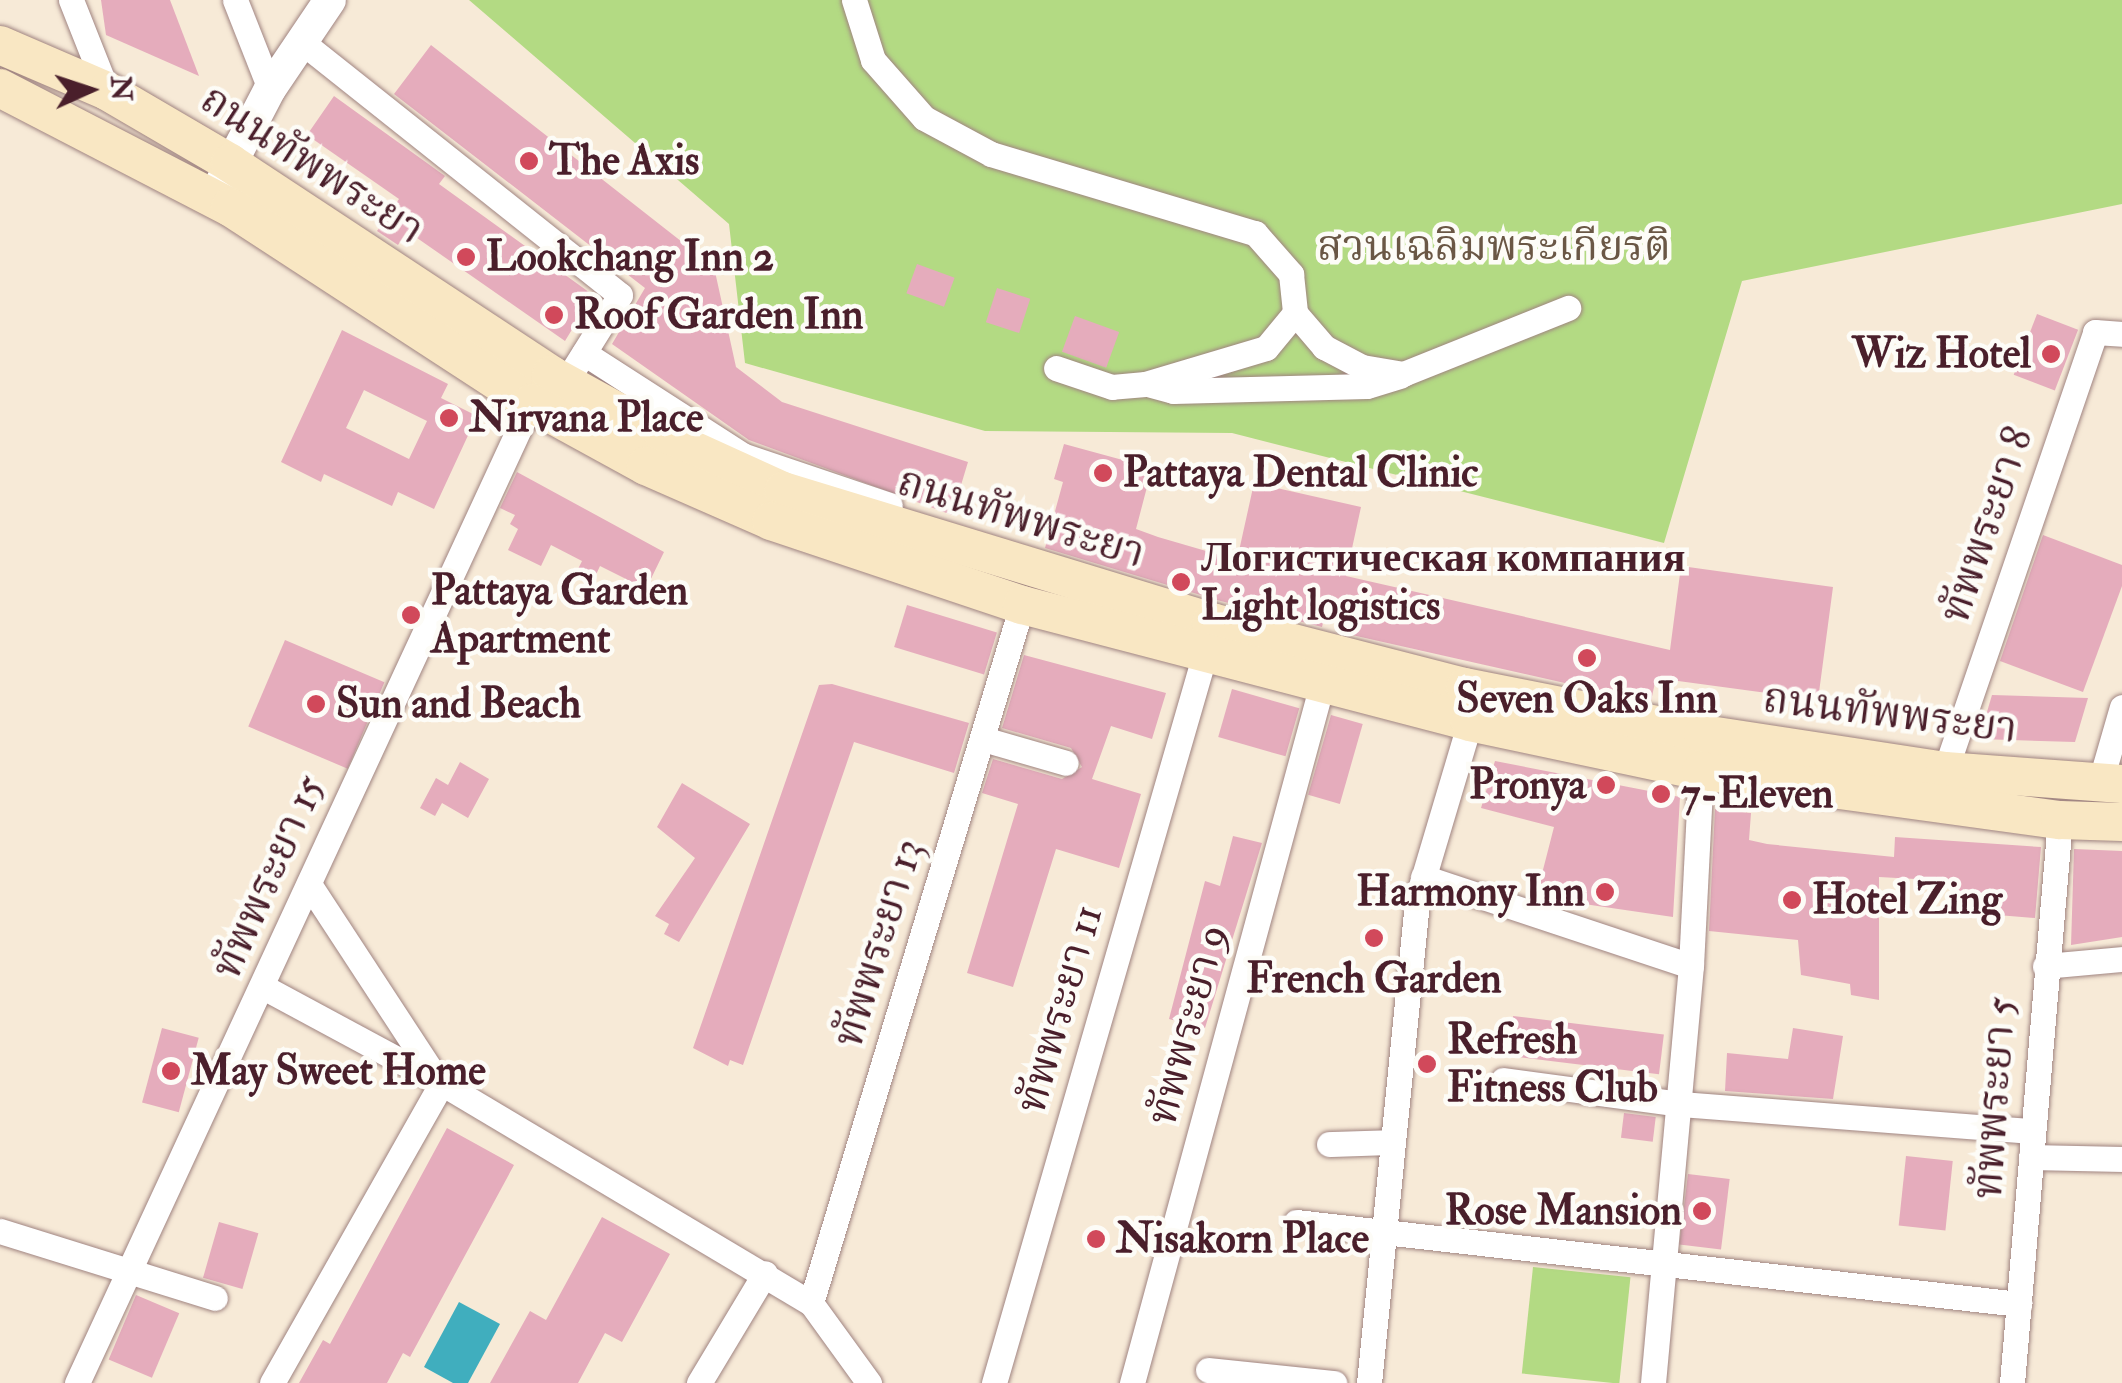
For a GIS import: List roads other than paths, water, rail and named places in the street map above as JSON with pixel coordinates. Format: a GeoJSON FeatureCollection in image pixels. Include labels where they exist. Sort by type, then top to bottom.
{"type":"FeatureCollection","features":[{"type":"Feature","properties":{"kind":"main road","name":"ถนนทัพพระยา"},"geometry":{"type":"LineString","coordinates":[[0,45],[107,91],[574,368],[664,437],[783,490],[944,545],[1465,687],[1703,734],[1945,771],[2111,784]]}},
{"type":"Feature","properties":{"kind":"main road","name":"ถนนทัพพระยา"},"geometry":{"type":"LineString","coordinates":[[0,88],[42,104],[213,197],[531,402],[646,466],[771,521],[1022,606],[1321,688],[1470,722],[1701,770],[2060,820],[2122,822]]}},
{"type":"Feature","properties":{"kind":"street"},"geometry":{"type":"LineString","coordinates":[[71,0],[107,91]]}},
{"type":"Feature","properties":{"kind":"street"},"geometry":{"type":"LineString","coordinates":[[235,0],[270,89]]}},
{"type":"Feature","properties":{"kind":"street"},"geometry":{"type":"LineString","coordinates":[[213,197],[270,89],[330,0]]}},
{"type":"Feature","properties":{"kind":"street"},"geometry":{"type":"LineString","coordinates":[[854,0],[873,60],[924,118],[991,154],[1256,233],[1291,274],[1295,313],[1324,347],[1362,367],[1403,374]]}},
{"type":"Feature","properties":{"kind":"street"},"geometry":{"type":"LineString","coordinates":[[302,42],[620,296],[574,368]]}},
{"type":"Feature","properties":{"kind":"street"},"geometry":{"type":"LineString","coordinates":[[42,104],[56,84],[56,66]]}},
{"type":"Feature","properties":{"kind":"street"},"geometry":{"type":"LineString","coordinates":[[1145,384],[1172,390],[1367,386],[1568,308]]}},
{"type":"Feature","properties":{"kind":"street"},"geometry":{"type":"LineString","coordinates":[[1056,368],[1112,387],[1145,384],[1266,348],[1295,313]]}},
{"type":"Feature","properties":{"kind":"street","name":"ทัพพระยา 8"},"geometry":{"type":"LineString","coordinates":[[1945,771],[2095,332],[2122,334]]}},
{"type":"Feature","properties":{"kind":"street","name":"ทัพพระยา 15"},"geometry":{"type":"LineString","coordinates":[[77,1383],[264,988],[531,402]]}},
{"type":"Feature","properties":{"kind":"street","name":"ทัพพระยา 13"},"geometry":{"type":"LineString","coordinates":[[811,1303],[1022,606]]}},
{"type":"Feature","properties":{"kind":"street","name":"ทัพพระยา 11"},"geometry":{"type":"LineString","coordinates":[[994,1383],[1204,657]]}},
{"type":"Feature","properties":{"kind":"street","name":"ทัพพระยา 9"},"geometry":{"type":"LineString","coordinates":[[1132,1383],[1321,688]]}},
{"type":"Feature","properties":{"kind":"street"},"geometry":{"type":"LineString","coordinates":[[2111,784],[2122,707]]}},
{"type":"Feature","properties":{"kind":"street"},"geometry":{"type":"LineString","coordinates":[[1368,1383],[1423,877],[1470,722]]}},
{"type":"Feature","properties":{"kind":"street"},"geometry":{"type":"LineString","coordinates":[[983,739],[1066,763]]}},
{"type":"Feature","properties":{"kind":"street"},"geometry":{"type":"LineString","coordinates":[[1653,1383],[1691,966],[1701,770]]}},
{"type":"Feature","properties":{"kind":"street","name":"ทัพพระยา 5"},"geometry":{"type":"LineString","coordinates":[[2012,1383],[2060,820]]}},
{"type":"Feature","properties":{"kind":"street"},"geometry":{"type":"LineString","coordinates":[[1423,877],[1691,966]]}},
{"type":"Feature","properties":{"kind":"street"},"geometry":{"type":"LineString","coordinates":[[310,884],[440,1082]]}},
{"type":"Feature","properties":{"kind":"street"},"geometry":{"type":"LineString","coordinates":[[2045,966],[2122,959]]}},
{"type":"Feature","properties":{"kind":"street"},"geometry":{"type":"LineString","coordinates":[[264,988],[440,1082],[811,1303],[869,1383]]}},
{"type":"Feature","properties":{"kind":"street"},"geometry":{"type":"LineString","coordinates":[[1502,1080],[2032,1144],[2122,1159]]}},
{"type":"Feature","properties":{"kind":"street"},"geometry":{"type":"LineString","coordinates":[[272,1383],[440,1082]]}},
{"type":"Feature","properties":{"kind":"street"},"geometry":{"type":"LineString","coordinates":[[1329,1144],[1392,1142]]}},
{"type":"Feature","properties":{"kind":"street"},"geometry":{"type":"LineString","coordinates":[[1296,1222],[1664,1260],[2018,1304]]}},
{"type":"Feature","properties":{"kind":"street"},"geometry":{"type":"LineString","coordinates":[[0,1231],[215,1298]]}},
{"type":"Feature","properties":{"kind":"street"},"geometry":{"type":"LineString","coordinates":[[698,1383],[764,1273]]}},
{"type":"Feature","properties":{"kind":"street"},"geometry":{"type":"LineString","coordinates":[[1208,1370],[1334,1383]]}},
{"type":"Feature","properties":{"kind":"water"},"geometry":{"type":"Polygon","coordinates":[[[459,1302],[500,1324],[468,1383],[453,1383],[424,1367],[459,1302]]]}},
{"type":"Feature","properties":{"kind":"place","name":"The Axis"},"geometry":{"type":"Point","coordinates":[529,161]}},
{"type":"Feature","properties":{"kind":"place","name":"Lookchang Inn 2"},"geometry":{"type":"Point","coordinates":[466,257]}},
{"type":"Feature","properties":{"kind":"place","name":"Roof Garden Inn"},"geometry":{"type":"Point","coordinates":[554,315]}},
{"type":"Feature","properties":{"kind":"place","name":"Wiz Hotel"},"geometry":{"type":"Point","coordinates":[2051,354]}},
{"type":"Feature","properties":{"kind":"place","name":"Nirvana Place"},"geometry":{"type":"Point","coordinates":[449,418]}},
{"type":"Feature","properties":{"kind":"place","name":"Pattaya Dental Clinic"},"geometry":{"type":"Point","coordinates":[1103,473]}},
{"type":"Feature","properties":{"kind":"place","name":"Логистическая компания Light logistics"},"geometry":{"type":"Point","coordinates":[1181,582]}},
{"type":"Feature","properties":{"kind":"place","name":"Pattaya Garden Apartment"},"geometry":{"type":"Point","coordinates":[411,615]}},
{"type":"Feature","properties":{"kind":"place","name":"Seven Oaks Inn"},"geometry":{"type":"Point","coordinates":[1587,658]}},
{"type":"Feature","properties":{"kind":"place","name":"Sun and Beach"},"geometry":{"type":"Point","coordinates":[316,704]}},
{"type":"Feature","properties":{"kind":"place","name":"Pronya"},"geometry":{"type":"Point","coordinates":[1606,785]}},
{"type":"Feature","properties":{"kind":"place","name":"7-Eleven"},"geometry":{"type":"Point","coordinates":[1661,794]}},
{"type":"Feature","properties":{"kind":"place","name":"Harmony Inn"},"geometry":{"type":"Point","coordinates":[1605,892]}},
{"type":"Feature","properties":{"kind":"place","name":"Hotel Zing"},"geometry":{"type":"Point","coordinates":[1792,900]}},
{"type":"Feature","properties":{"kind":"place","name":"French Garden"},"geometry":{"type":"Point","coordinates":[1374,938]}},
{"type":"Feature","properties":{"kind":"place","name":"Refresh Fitness Club"},"geometry":{"type":"Point","coordinates":[1427,1064]}},
{"type":"Feature","properties":{"kind":"place","name":"May Sweet Home"},"geometry":{"type":"Point","coordinates":[171,1071]}},
{"type":"Feature","properties":{"kind":"place","name":"Rose Mansion"},"geometry":{"type":"Point","coordinates":[1702,1211]}},
{"type":"Feature","properties":{"kind":"place","name":"Nisakorn Place"},"geometry":{"type":"Point","coordinates":[1096,1239]}},
{"type":"Feature","properties":{"kind":"park label","name":"สวนเฉลิมพระเกียรติ"},"geometry":{"type":"Point","coordinates":[1494,247]}}]}
